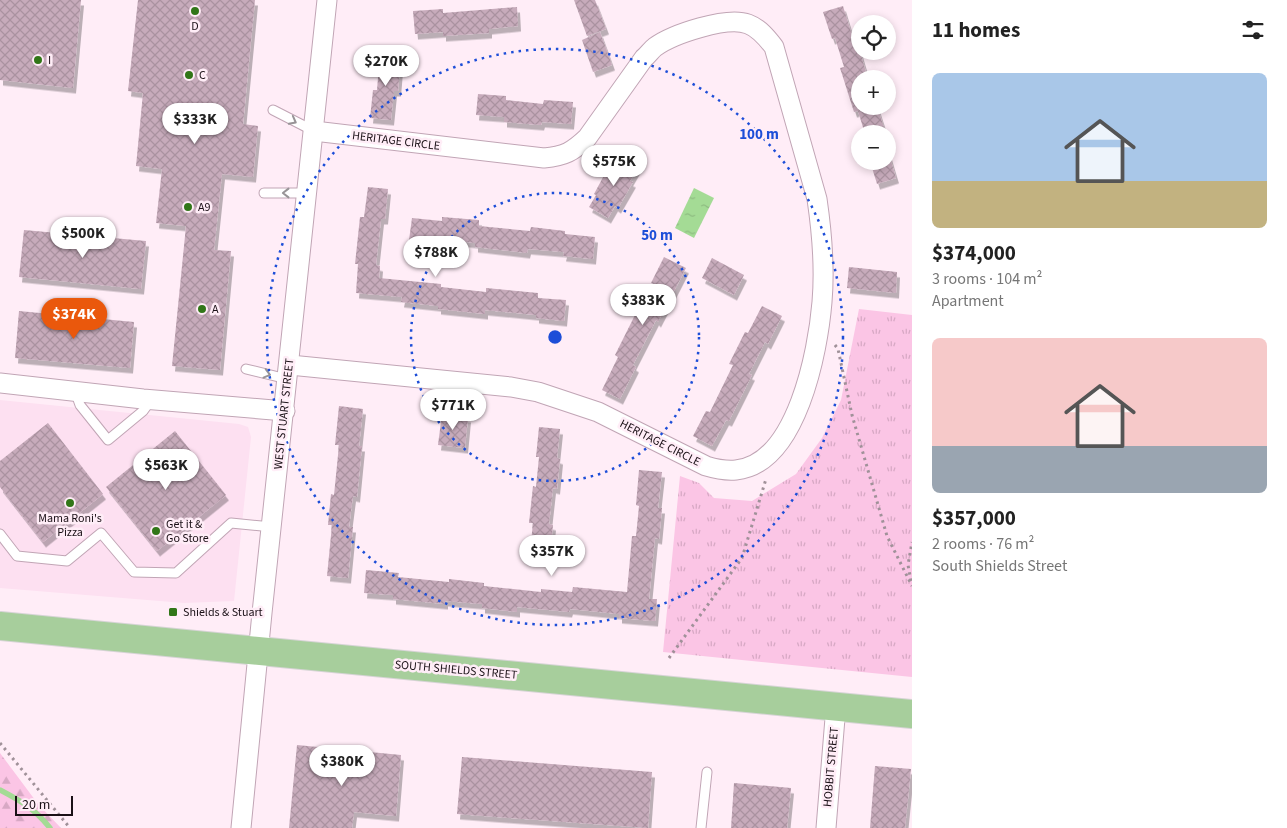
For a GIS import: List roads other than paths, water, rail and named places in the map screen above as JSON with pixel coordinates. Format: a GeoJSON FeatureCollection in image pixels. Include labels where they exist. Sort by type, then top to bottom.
{"type":"FeatureCollection","features":[{"type":"Feature","properties":{"kind":"main road","name":"SOUTH SHIELDS STREET"},"geometry":{"type":"LineString","coordinates":[[0,626],[912,714]]}},
{"type":"Feature","properties":{"kind":"street","name":"WEST STUART STREET"},"geometry":{"type":"LineString","coordinates":[[241,828],[327,0]]}},
{"type":"Feature","properties":{"kind":"street","name":"HERITAGE CIRCLE"},"geometry":{"type":"LineString","coordinates":[[289,372],[511,387],[538,392],[598,412],[706,466],[724,470],[737,470],[753,466],[764,459],[780,444],[803,396],[820,325],[823,261],[817,199],[774,47],[761,32],[748,24],[732,21],[709,25],[671,38],[656,47],[644,58],[588,138],[576,149],[563,156],[544,158],[314,131]]}},
{"type":"Feature","properties":{"kind":"street"},"geometry":{"type":"LineString","coordinates":[[0,383],[285,411]]}},
{"type":"Feature","properties":{"kind":"street","name":"HOBBIT STREET"},"geometry":{"type":"LineString","coordinates":[[826,828],[836,706]]}},
{"type":"Feature","properties":{"kind":"lane"},"geometry":{"type":"LineString","coordinates":[[273,110],[314,131]]}},
{"type":"Feature","properties":{"kind":"lane"},"geometry":{"type":"LineString","coordinates":[[264,194],[308,193]]}},
{"type":"Feature","properties":{"kind":"lane"},"geometry":{"type":"LineString","coordinates":[[246,369],[289,372]]}},
{"type":"Feature","properties":{"kind":"lane"},"geometry":{"type":"LineString","coordinates":[[75,390],[80,405],[108,440],[144,411],[152,399]]}},
{"type":"Feature","properties":{"kind":"lane"},"geometry":{"type":"LineString","coordinates":[[0,534],[17,556],[67,561],[101,533],[134,572],[176,574],[231,523],[272,526]]}},
{"type":"Feature","properties":{"kind":"lane"},"geometry":{"type":"LineString","coordinates":[[701,828],[707,772]]}},
{"type":"Feature","properties":{"kind":"water"},"geometry":{"type":"Polygon","coordinates":[[[694,188],[714,198],[694,238],[675,228],[694,188]]]}},
{"type":"Feature","properties":{"kind":"waterway"},"geometry":{"type":"LineString","coordinates":[[0,790],[27,806],[50,828]]}},
{"type":"Feature","properties":{"kind":"place","name":"D"},"geometry":{"type":"Point","coordinates":[195,11]}},
{"type":"Feature","properties":{"kind":"place","name":"I"},"geometry":{"type":"Point","coordinates":[38,60]}},
{"type":"Feature","properties":{"kind":"place","name":"C"},"geometry":{"type":"Point","coordinates":[189,75]}},
{"type":"Feature","properties":{"kind":"place","name":"A9"},"geometry":{"type":"Point","coordinates":[188,207]}},
{"type":"Feature","properties":{"kind":"place","name":"A"},"geometry":{"type":"Point","coordinates":[202,309]}},
{"type":"Feature","properties":{"kind":"place","name":"Mama Roni's Pizza"},"geometry":{"type":"Point","coordinates":[70,503]}},
{"type":"Feature","properties":{"kind":"place","name":"Get it & Go Store"},"geometry":{"type":"Point","coordinates":[156,531]}},
{"type":"Feature","properties":{"kind":"place","name":"Shields & Stuart"},"geometry":{"type":"Point","coordinates":[173,612]}}]}
